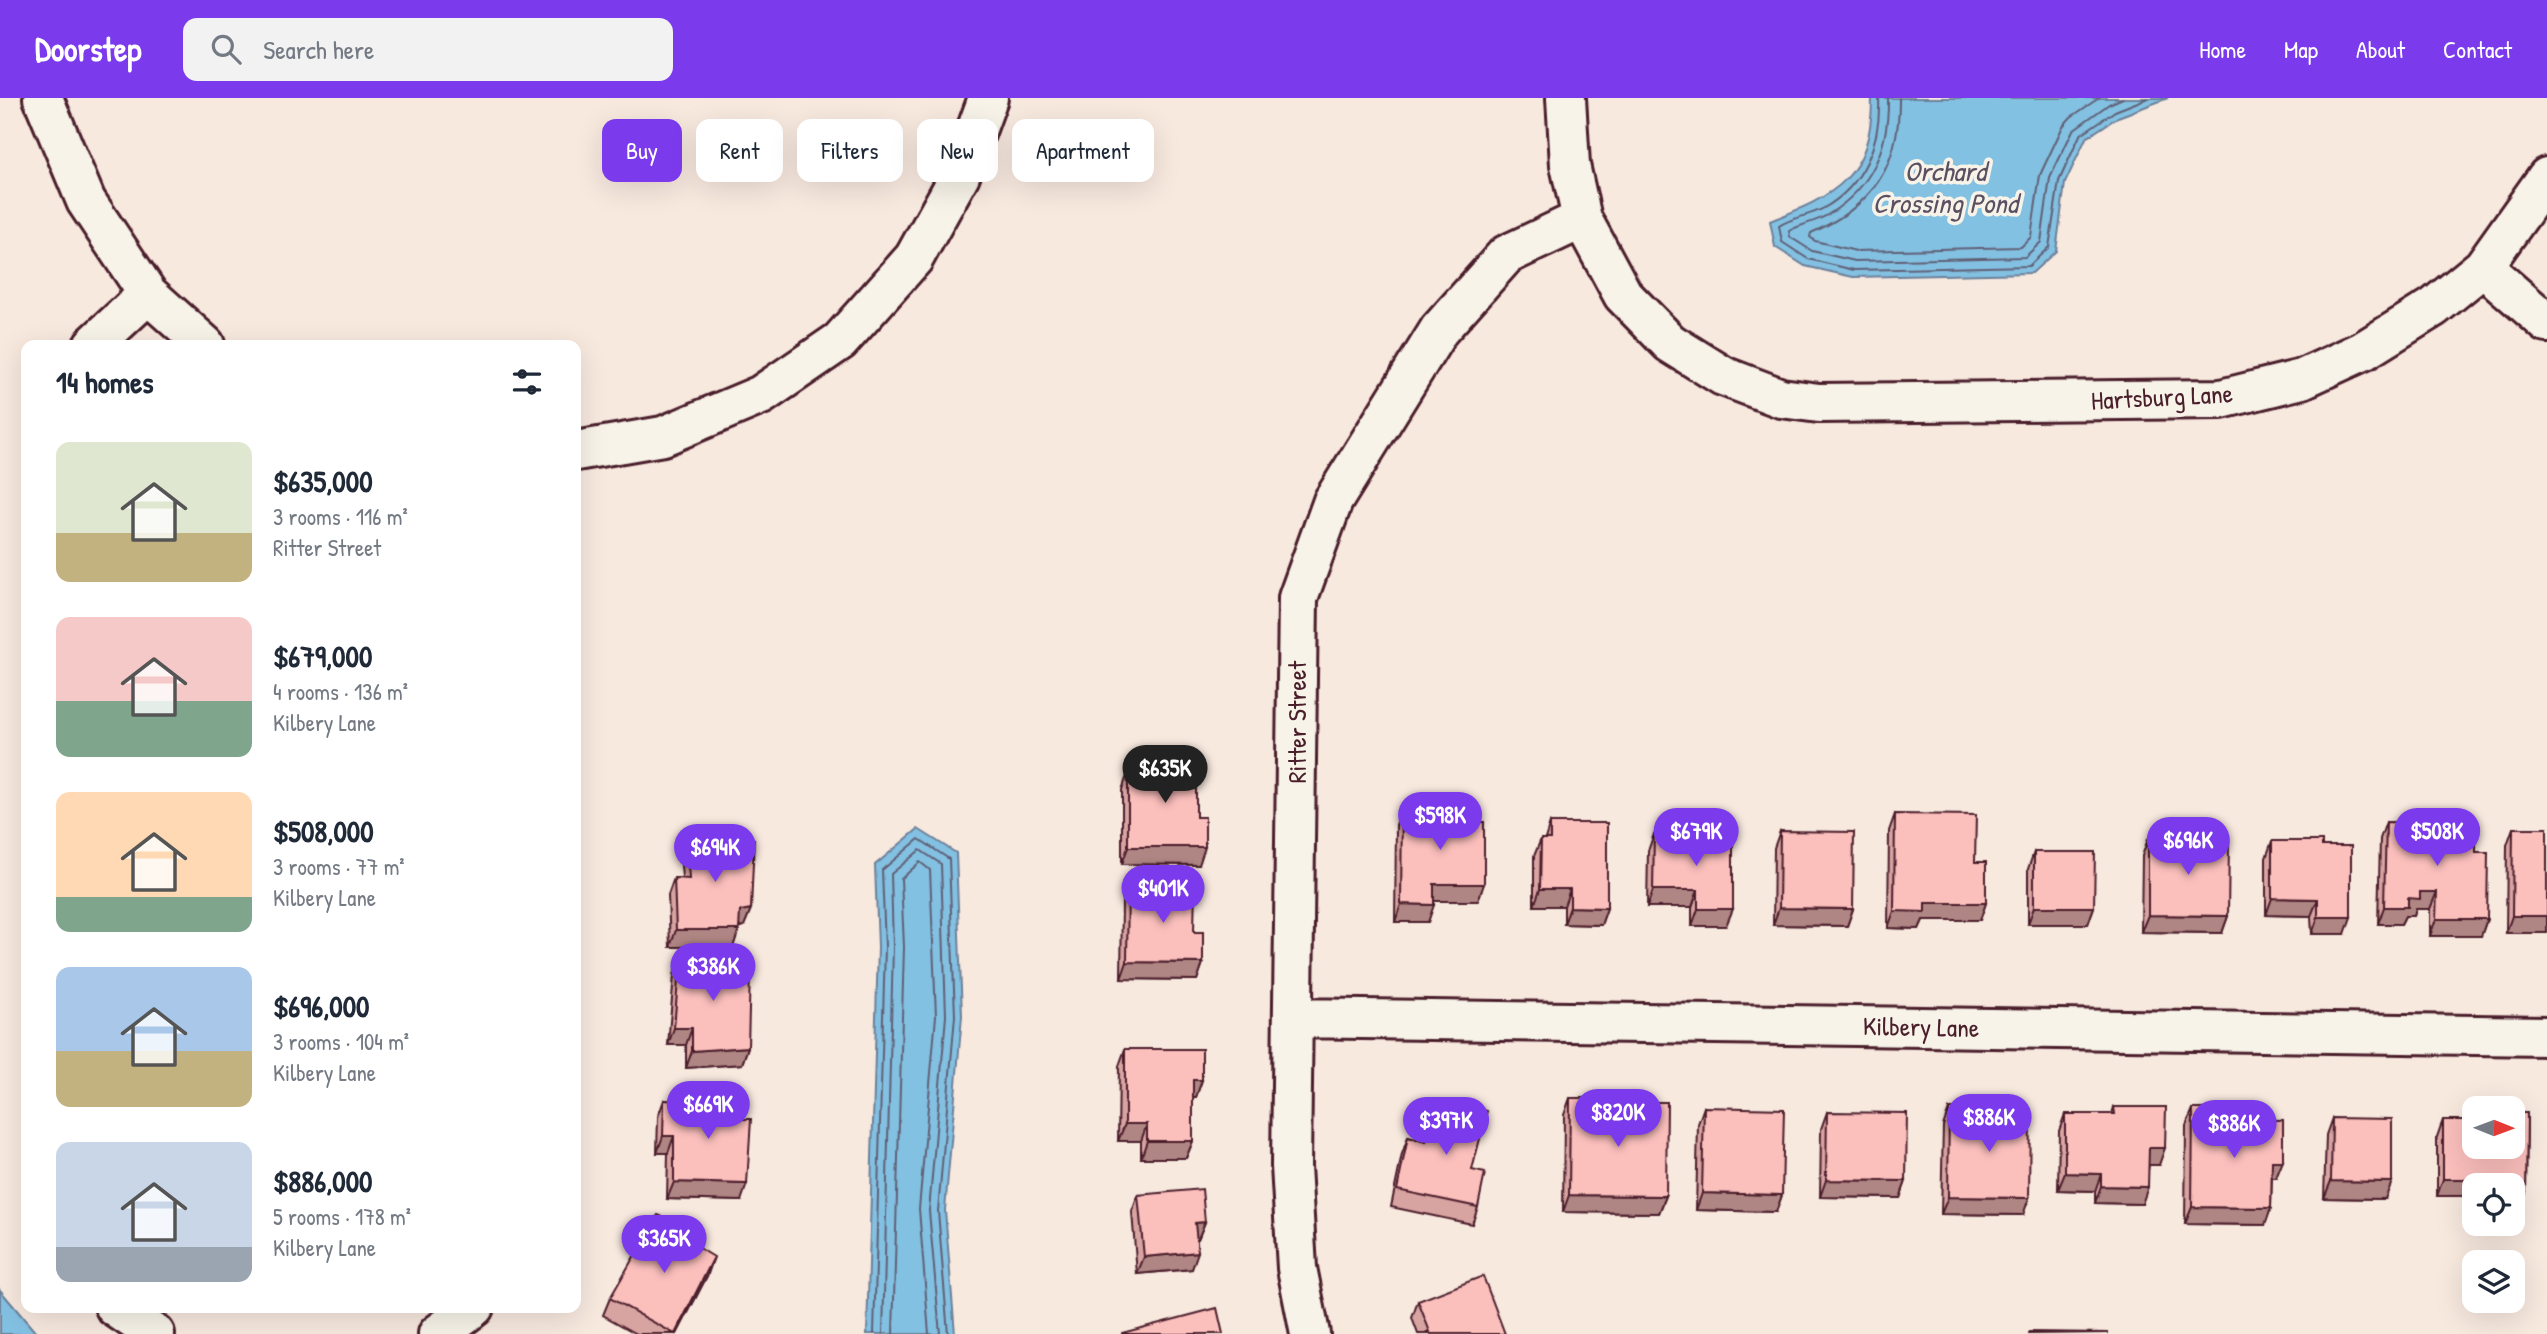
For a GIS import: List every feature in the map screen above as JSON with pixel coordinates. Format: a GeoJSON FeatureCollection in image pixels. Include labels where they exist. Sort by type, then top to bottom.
{"type":"FeatureCollection","features":[{"type":"Feature","properties":{"kind":"street"},"geometry":{"type":"LineString","coordinates":[[43,98],[86,201],[148,294],[199,340]]}},
{"type":"Feature","properties":{"kind":"street"},"geometry":{"type":"LineString","coordinates":[[581,450],[663,436],[761,396],[840,341],[915,258],[960,175],[988,98]]}},
{"type":"Feature","properties":{"kind":"street","name":"Hartsburg Lane"},"geometry":{"type":"LineString","coordinates":[[1566,98],[1570,165],[1582,219],[1623,295],[1670,343],[1723,376],[1781,398],[1819,403],[2221,400],[2302,379],[2364,351],[2434,307],[2483,267],[2547,177]]}},
{"type":"Feature","properties":{"kind":"street","name":"Ritter Street"},"geometry":{"type":"LineString","coordinates":[[1310,1334],[1297,1268],[1291,1166],[1298,598],[1332,501],[1439,330],[1506,255],[1582,219]]}},
{"type":"Feature","properties":{"kind":"street"},"geometry":{"type":"LineString","coordinates":[[2483,267],[2547,323]]}},
{"type":"Feature","properties":{"kind":"street"},"geometry":{"type":"LineString","coordinates":[[98,340],[148,294]]}},
{"type":"Feature","properties":{"kind":"street","name":"Kilbery Lane"},"geometry":{"type":"LineString","coordinates":[[1294,1018],[2547,1036]]}},
{"type":"Feature","properties":{"kind":"street"},"geometry":{"type":"LineString","coordinates":[[125,1313],[155,1334]]}},
{"type":"Feature","properties":{"kind":"street"},"geometry":{"type":"LineString","coordinates":[[438,1334],[466,1313]]}},
{"type":"Feature","properties":{"kind":"water","name":"Orchard Crossing Pond"},"geometry":{"type":"Polygon","coordinates":[[[1872,98],[2168,98],[2118,117],[2086,138],[2065,183],[2056,251],[2032,273],[1853,277],[1805,266],[1775,247],[1770,221],[1814,202],[1846,179],[1857,165],[1865,147],[1872,98]]]}},
{"type":"Feature","properties":{"kind":"water"},"geometry":{"type":"Polygon","coordinates":[[[918,829],[956,853],[962,1016],[945,1210],[955,1334],[867,1334],[878,947],[875,865],[918,829]]]}},
{"type":"Feature","properties":{"kind":"water"},"geometry":{"type":"Polygon","coordinates":[[[0,1290],[37,1334],[0,1334],[0,1290]]]}},
{"type":"Feature","properties":{"kind":"building"},"geometry":{"type":"Polygon","coordinates":[[[1151,755],[1196,756],[1196,817],[1205,817],[1205,847],[1128,847],[1128,773],[1150,773],[1151,755]]]}},
{"type":"Feature","properties":{"kind":"building"},"geometry":{"type":"Polygon","coordinates":[[[1402,808],[1476,809],[1476,822],[1484,822],[1484,884],[1434,884],[1434,905],[1401,904],[1402,808]]]}},
{"type":"Feature","properties":{"kind":"building"},"geometry":{"type":"Polygon","coordinates":[[[1895,814],[1976,815],[1975,862],[1986,862],[1986,903],[1925,903],[1925,912],[1894,911],[1895,814]]]}},
{"type":"Feature","properties":{"kind":"building"},"geometry":{"type":"Polygon","coordinates":[[[2386,822],[2476,823],[2476,852],[2488,852],[2487,919],[2436,919],[2437,892],[2420,892],[2420,899],[2408,898],[2408,907],[2384,907],[2386,822]]]}},
{"type":"Feature","properties":{"kind":"building"},"geometry":{"type":"Polygon","coordinates":[[[1550,823],[1607,823],[1607,908],[1570,907],[1570,889],[1540,889],[1541,839],[1550,839],[1550,823]]]}},
{"type":"Feature","properties":{"kind":"building"},"geometry":{"type":"Polygon","coordinates":[[[2513,828],[2547,828],[2547,916],[2512,916],[2513,828]]]}},
{"type":"Feature","properties":{"kind":"building"},"geometry":{"type":"Polygon","coordinates":[[[1780,831],[1854,832],[1853,909],[1779,908],[1780,831]]]}},
{"type":"Feature","properties":{"kind":"building"},"geometry":{"type":"Polygon","coordinates":[[[1654,834],[1733,838],[1733,909],[1698,909],[1698,890],[1653,890],[1654,834]]]}},
{"type":"Feature","properties":{"kind":"building"},"geometry":{"type":"Polygon","coordinates":[[[686,835],[754,839],[751,909],[740,911],[739,930],[676,930],[674,878],[689,879],[686,835]]]}},
{"type":"Feature","properties":{"kind":"building"},"geometry":{"type":"Polygon","coordinates":[[[2148,839],[2229,840],[2228,916],[2148,915],[2148,839]]]}},
{"type":"Feature","properties":{"kind":"building"},"geometry":{"type":"Polygon","coordinates":[[[2272,841],[2322,841],[2322,846],[2351,846],[2351,917],[2318,917],[2318,899],[2272,898],[2272,841]]]}},
{"type":"Feature","properties":{"kind":"building"},"geometry":{"type":"Polygon","coordinates":[[[2034,852],[2095,852],[2094,907],[2034,907],[2034,852]]]}},
{"type":"Feature","properties":{"kind":"building"},"geometry":{"type":"Polygon","coordinates":[[[1128,885],[1195,885],[1194,932],[1203,932],[1203,963],[1127,962],[1128,885]]]}},
{"type":"Feature","properties":{"kind":"building"},"geometry":{"type":"Polygon","coordinates":[[[727,957],[727,969],[750,970],[748,1047],[692,1051],[692,1028],[674,1028],[680,958],[727,957]]]}},
{"type":"Feature","properties":{"kind":"building"},"geometry":{"type":"Polygon","coordinates":[[[1125,1049],[1202,1049],[1202,1080],[1193,1080],[1193,1141],[1147,1141],[1147,1124],[1125,1124],[1125,1049]]]}},
{"type":"Feature","properties":{"kind":"building"},"geometry":{"type":"Polygon","coordinates":[[[1570,1098],[1602,1098],[1602,1107],[1613,1107],[1613,1112],[1630,1112],[1630,1102],[1667,1102],[1666,1196],[1569,1195],[1570,1098]]]}},
{"type":"Feature","properties":{"kind":"building"},"geometry":{"type":"Polygon","coordinates":[[[664,1100],[742,1101],[741,1119],[751,1119],[747,1184],[674,1182],[674,1136],[663,1136],[664,1100]]]}},
{"type":"Feature","properties":{"kind":"building"},"geometry":{"type":"Polygon","coordinates":[[[1435,1100],[1487,1111],[1472,1170],[1485,1173],[1478,1207],[1397,1190],[1408,1137],[1426,1142],[1435,1100]]]}},
{"type":"Feature","properties":{"kind":"building"},"geometry":{"type":"Polygon","coordinates":[[[1704,1107],[1784,1109],[1782,1195],[1702,1193],[1704,1107]]]}},
{"type":"Feature","properties":{"kind":"building"},"geometry":{"type":"Polygon","coordinates":[[[2114,1107],[2166,1107],[2165,1148],[2149,1148],[2148,1187],[2101,1186],[2101,1174],[2065,1173],[2065,1114],[2115,1114],[2114,1107]]]}},
{"type":"Feature","properties":{"kind":"building"},"geometry":{"type":"Polygon","coordinates":[[[1949,1109],[2030,1111],[2029,1198],[1948,1197],[1949,1109]]]}},
{"type":"Feature","properties":{"kind":"building"},"geometry":{"type":"Polygon","coordinates":[[[2193,1109],[2222,1109],[2222,1119],[2283,1120],[2283,1161],[2272,1161],[2271,1208],[2192,1207],[2193,1109]]]}},
{"type":"Feature","properties":{"kind":"building"},"geometry":{"type":"Polygon","coordinates":[[[1827,1112],[1907,1113],[1906,1181],[1826,1180],[1827,1112]]]}},
{"type":"Feature","properties":{"kind":"building"},"geometry":{"type":"Polygon","coordinates":[[[2527,1113],[2526,1192],[2525,1173],[2462,1173],[2462,1179],[2443,1179],[2443,1120],[2462,1120],[2462,1159],[2525,1159],[2527,1113]]]}},
{"type":"Feature","properties":{"kind":"building"},"geometry":{"type":"Polygon","coordinates":[[[2332,1118],[2392,1119],[2392,1182],[2331,1181],[2332,1118]]]}},
{"type":"Feature","properties":{"kind":"building"},"geometry":{"type":"Polygon","coordinates":[[[1202,1189],[1205,1222],[1195,1223],[1198,1252],[1144,1257],[1138,1195],[1202,1189]]]}},
{"type":"Feature","properties":{"kind":"building"},"geometry":{"type":"Polygon","coordinates":[[[658,1215],[690,1229],[686,1240],[714,1257],[675,1334],[610,1298],[658,1215]]]}},
{"type":"Feature","properties":{"kind":"building"},"geometry":{"type":"Polygon","coordinates":[[[1483,1276],[1505,1334],[1425,1334],[1430,1332],[1418,1301],[1483,1276]]]}},
{"type":"Feature","properties":{"kind":"building"},"geometry":{"type":"Polygon","coordinates":[[[1217,1308],[1223,1334],[1122,1334],[1122,1333],[1217,1308]]]}},
{"type":"Feature","properties":{"kind":"building"},"geometry":{"type":"Polygon","coordinates":[[[2029,1332],[2109,1333],[2029,1334],[2029,1332]]]}}]}
